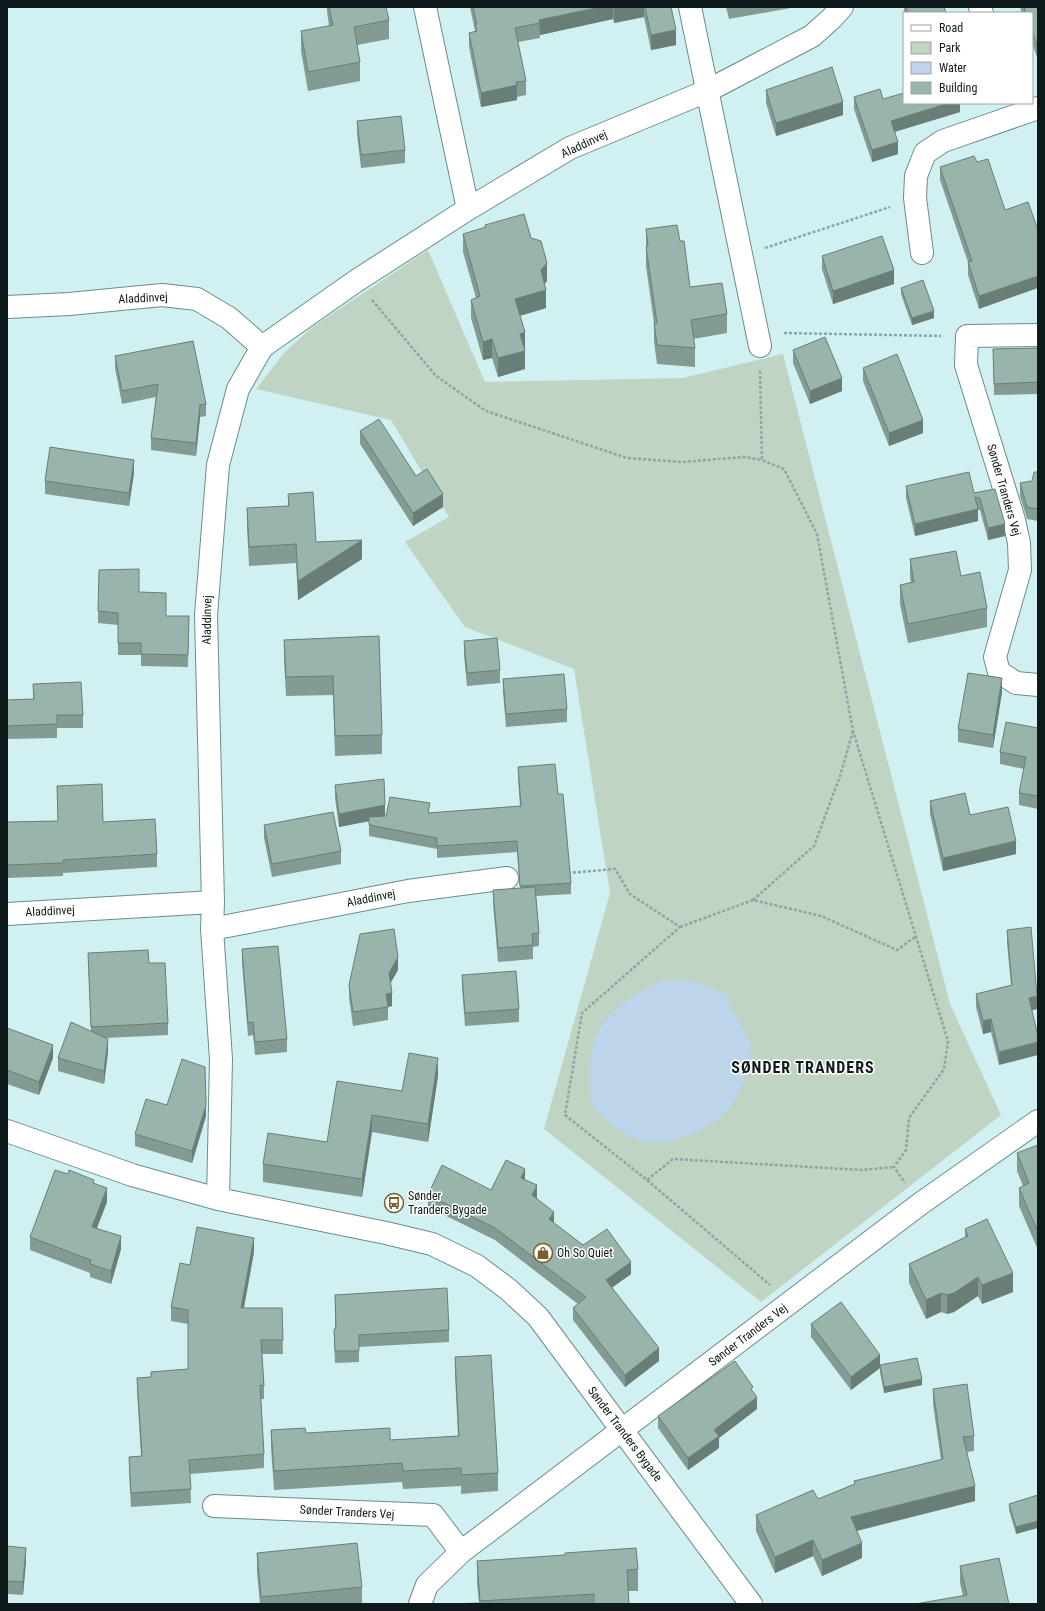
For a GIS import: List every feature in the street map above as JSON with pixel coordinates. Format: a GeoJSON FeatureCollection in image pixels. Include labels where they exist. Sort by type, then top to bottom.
{"type":"FeatureCollection","features":[{"type":"Feature","properties":{"kind":"street"},"geometry":{"type":"LineString","coordinates":[[425,7],[468,209]]}},
{"type":"Feature","properties":{"kind":"street"},"geometry":{"type":"LineString","coordinates":[[690,7],[760,346]]}},
{"type":"Feature","properties":{"kind":"street","name":"Aladdinvej"},"geometry":{"type":"LineString","coordinates":[[218,1199],[221,1059],[212,929],[213,902],[206,615],[218,465],[238,389],[262,347],[356,281],[468,209],[570,148],[707,91],[812,36],[842,7]]}},
{"type":"Feature","properties":{"kind":"street"},"geometry":{"type":"LineString","coordinates":[[922,253],[915,198],[916,176],[925,153],[943,140],[1012,110],[1038,108]]}},
{"type":"Feature","properties":{"kind":"street","name":"Aladdinvej"},"geometry":{"type":"LineString","coordinates":[[7,307],[69,304],[162,295],[198,299],[229,318],[262,347]]}},
{"type":"Feature","properties":{"kind":"street"},"geometry":{"type":"LineString","coordinates":[[967,336],[1038,336]]}},
{"type":"Feature","properties":{"kind":"street","name":"Sønder Tranders Vej"},"geometry":{"type":"LineString","coordinates":[[967,336],[966,365],[1014,520],[1019,543],[1020,570],[995,657],[999,672],[1016,683],[1038,685]]}},
{"type":"Feature","properties":{"kind":"street","name":"Aladdinvej"},"geometry":{"type":"LineString","coordinates":[[212,929],[408,891],[507,878]]}},
{"type":"Feature","properties":{"kind":"street","name":"Aladdinvej"},"geometry":{"type":"LineString","coordinates":[[7,914],[213,902]]}},
{"type":"Feature","properties":{"kind":"street","name":"Sønder Tranders Vej"},"geometry":{"type":"LineString","coordinates":[[420,1604],[427,1585],[461,1552],[920,1204],[1038,1121]]}},
{"type":"Feature","properties":{"kind":"street","name":"Sønder Tranders Bygade"},"geometry":{"type":"LineString","coordinates":[[7,1131],[132,1175],[218,1199],[386,1233],[432,1244],[477,1266],[509,1290],[538,1317],[751,1604]]}},
{"type":"Feature","properties":{"kind":"street","name":"Sønder Tranders Vej"},"geometry":{"type":"LineString","coordinates":[[214,1506],[434,1515],[461,1552]]}},
{"type":"Feature","properties":{"kind":"path"},"geometry":{"type":"LineString","coordinates":[[742,256],[915,198]]}},
{"type":"Feature","properties":{"kind":"path"},"geometry":{"type":"LineString","coordinates":[[356,281],[436,376],[486,411],[627,458],[682,462],[744,457],[762,460],[784,469],[817,534],[853,731],[948,1042],[944,1068],[909,1118],[906,1150],[894,1167],[862,1170],[673,1159],[648,1180]]}},
{"type":"Feature","properties":{"kind":"path"},"geometry":{"type":"LineString","coordinates":[[762,460],[760,346],[772,333],[967,336]]}},
{"type":"Feature","properties":{"kind":"path"},"geometry":{"type":"LineString","coordinates":[[790,1302],[648,1180],[565,1114],[582,1013],[680,927],[753,900],[814,846],[840,776],[853,731]]}},
{"type":"Feature","properties":{"kind":"path"},"geometry":{"type":"LineString","coordinates":[[561,874],[615,869],[630,894],[680,927]]}},
{"type":"Feature","properties":{"kind":"path"},"geometry":{"type":"LineString","coordinates":[[753,900],[821,916],[897,950],[915,937]]}},
{"type":"Feature","properties":{"kind":"path"},"geometry":{"type":"LineString","coordinates":[[894,1167],[920,1204]]}},
{"type":"Feature","properties":{"kind":"green space"},"geometry":{"type":"Polygon","coordinates":[[[428,250],[485,382],[683,378],[783,354],[950,1004],[1001,1115],[761,1302],[544,1129],[610,893],[574,669],[465,627],[405,542],[449,517],[391,420],[256,389],[284,353],[311,328],[428,250]]]}},
{"type":"Feature","properties":{"kind":"water"},"geometry":{"type":"Polygon","coordinates":[[[662,980],[686,980],[710,987],[728,995],[731,1010],[741,1023],[747,1038],[752,1041],[743,1084],[725,1113],[715,1122],[697,1132],[675,1140],[655,1142],[630,1136],[609,1122],[597,1111],[591,1105],[590,1080],[594,1042],[610,1015],[623,1003],[662,980]]]}},
{"type":"Feature","properties":{"kind":"building"},"geometry":{"type":"Polygon","coordinates":[[[329,7],[386,7],[389,20],[354,27],[360,62],[308,72],[301,31],[333,25],[329,7]]]}},
{"type":"Feature","properties":{"kind":"building"},"geometry":{"type":"Polygon","coordinates":[[[473,7],[601,7],[539,20],[540,23],[515,28],[526,81],[516,82],[517,85],[481,93],[469,33],[477,31],[473,7]]]}},
{"type":"Feature","properties":{"kind":"building"},"geometry":{"type":"Polygon","coordinates":[[[645,7],[671,7],[676,30],[651,35],[645,7]]]}},
{"type":"Feature","properties":{"kind":"building"},"geometry":{"type":"Polygon","coordinates":[[[906,7],[944,7],[946,12],[908,12],[906,7]]]}},
{"type":"Feature","properties":{"kind":"building"},"geometry":{"type":"Polygon","coordinates":[[[1024,7],[1038,7],[1038,48],[1033,34],[1033,12],[1026,12],[1024,7]]]}},
{"type":"Feature","properties":{"kind":"building"},"geometry":{"type":"Polygon","coordinates":[[[832,67],[843,102],[776,123],[766,90],[832,67]]]}},
{"type":"Feature","properties":{"kind":"building"},"geometry":{"type":"Polygon","coordinates":[[[880,89],[883,99],[903,93],[903,104],[946,104],[891,121],[898,142],[872,150],[854,97],[880,89]]]}},
{"type":"Feature","properties":{"kind":"building"},"geometry":{"type":"Polygon","coordinates":[[[401,116],[405,150],[361,155],[357,121],[401,116]]]}},
{"type":"Feature","properties":{"kind":"building"},"geometry":{"type":"Polygon","coordinates":[[[974,156],[977,162],[988,159],[1005,210],[1028,202],[1038,230],[1038,276],[979,296],[968,262],[972,261],[940,167],[974,156]]]}},
{"type":"Feature","properties":{"kind":"building"},"geometry":{"type":"Polygon","coordinates":[[[524,214],[531,238],[541,241],[547,263],[541,270],[546,290],[515,299],[525,332],[520,334],[525,351],[498,358],[492,339],[483,342],[471,300],[480,296],[463,234],[486,227],[485,225],[524,214]]]}},
{"type":"Feature","properties":{"kind":"building"},"geometry":{"type":"Polygon","coordinates":[[[677,225],[680,241],[684,241],[690,287],[722,283],[727,314],[691,320],[695,348],[657,345],[654,323],[657,323],[646,247],[648,246],[646,229],[677,225]]]}},
{"type":"Feature","properties":{"kind":"building"},"geometry":{"type":"Polygon","coordinates":[[[882,236],[894,270],[833,291],[822,256],[882,236]]]}},
{"type":"Feature","properties":{"kind":"building"},"geometry":{"type":"Polygon","coordinates":[[[923,280],[934,311],[912,318],[901,288],[923,280]]]}},
{"type":"Feature","properties":{"kind":"building"},"geometry":{"type":"Polygon","coordinates":[[[825,337],[842,378],[810,391],[793,350],[825,337]]]}},
{"type":"Feature","properties":{"kind":"building"},"geometry":{"type":"Polygon","coordinates":[[[193,341],[206,404],[200,405],[196,443],[151,438],[158,384],[122,391],[115,356],[193,341]]]}},
{"type":"Feature","properties":{"kind":"building"},"geometry":{"type":"Polygon","coordinates":[[[1038,348],[1038,382],[994,384],[993,349],[1038,348]]]}},
{"type":"Feature","properties":{"kind":"building"},"geometry":{"type":"Polygon","coordinates":[[[897,354],[923,420],[889,433],[863,368],[897,354]]]}},
{"type":"Feature","properties":{"kind":"building"},"geometry":{"type":"Polygon","coordinates":[[[379,419],[416,476],[427,469],[443,494],[413,513],[360,431],[379,419]]]}},
{"type":"Feature","properties":{"kind":"building"},"geometry":{"type":"Polygon","coordinates":[[[50,447],[134,460],[129,493],[45,481],[50,447]]]}},
{"type":"Feature","properties":{"kind":"building"},"geometry":{"type":"Polygon","coordinates":[[[969,472],[974,493],[995,489],[1005,524],[988,528],[980,498],[975,497],[978,509],[915,524],[906,486],[969,472]]]}},
{"type":"Feature","properties":{"kind":"building"},"geometry":{"type":"Polygon","coordinates":[[[1034,472],[1038,472],[1038,509],[1027,507],[1020,483],[1032,481],[1034,472]]]}},
{"type":"Feature","properties":{"kind":"building"},"geometry":{"type":"Polygon","coordinates":[[[313,492],[316,542],[362,540],[298,581],[296,544],[249,547],[247,508],[289,506],[288,494],[313,492]]]}},
{"type":"Feature","properties":{"kind":"building"},"geometry":{"type":"Polygon","coordinates":[[[956,551],[961,576],[980,572],[987,608],[908,624],[900,585],[914,582],[910,559],[956,551]]]}},
{"type":"Feature","properties":{"kind":"building"},"geometry":{"type":"Polygon","coordinates":[[[139,569],[139,592],[166,593],[166,616],[189,616],[188,655],[141,654],[141,643],[118,643],[118,613],[98,611],[99,570],[139,569]]]}},
{"type":"Feature","properties":{"kind":"building"},"geometry":{"type":"Polygon","coordinates":[[[379,636],[382,735],[335,736],[333,676],[286,677],[284,640],[379,636]]]}},
{"type":"Feature","properties":{"kind":"building"},"geometry":{"type":"Polygon","coordinates":[[[497,638],[500,670],[467,673],[464,641],[497,638]]]}},
{"type":"Feature","properties":{"kind":"building"},"geometry":{"type":"Polygon","coordinates":[[[968,673],[1002,678],[993,735],[958,729],[968,673]]]}},
{"type":"Feature","properties":{"kind":"building"},"geometry":{"type":"Polygon","coordinates":[[[564,674],[567,709],[506,714],[503,679],[564,674]]]}},
{"type":"Feature","properties":{"kind":"building"},"geometry":{"type":"Polygon","coordinates":[[[81,682],[83,715],[57,715],[57,724],[7,726],[7,700],[34,699],[33,684],[81,682]]]}},
{"type":"Feature","properties":{"kind":"building"},"geometry":{"type":"Polygon","coordinates":[[[1006,722],[1038,728],[1038,796],[1019,793],[1026,757],[1000,752],[1006,722]]]}},
{"type":"Feature","properties":{"kind":"building"},"geometry":{"type":"Polygon","coordinates":[[[555,764],[558,794],[563,794],[571,883],[520,886],[517,841],[437,846],[437,838],[369,825],[369,817],[386,816],[390,797],[430,803],[428,813],[521,806],[518,767],[555,764]]]}},
{"type":"Feature","properties":{"kind":"building"},"geometry":{"type":"Polygon","coordinates":[[[384,779],[385,805],[339,814],[335,785],[384,779]]]}},
{"type":"Feature","properties":{"kind":"building"},"geometry":{"type":"Polygon","coordinates":[[[102,784],[103,822],[155,819],[157,854],[63,860],[63,863],[7,865],[7,822],[58,821],[57,786],[102,784]]]}},
{"type":"Feature","properties":{"kind":"building"},"geometry":{"type":"Polygon","coordinates":[[[965,793],[970,815],[1008,807],[1016,841],[943,858],[930,801],[965,793]]]}},
{"type":"Feature","properties":{"kind":"building"},"geometry":{"type":"Polygon","coordinates":[[[333,812],[341,851],[272,864],[264,825],[333,812]]]}},
{"type":"Feature","properties":{"kind":"building"},"geometry":{"type":"Polygon","coordinates":[[[535,887],[539,933],[532,934],[533,945],[498,948],[493,890],[535,887]]]}},
{"type":"Feature","properties":{"kind":"building"},"geometry":{"type":"Polygon","coordinates":[[[1031,927],[1037,996],[1029,998],[1038,1036],[1038,1042],[999,1052],[991,1019],[983,1021],[976,994],[1012,985],[1007,930],[1031,927]]]}},
{"type":"Feature","properties":{"kind":"building"},"geometry":{"type":"Polygon","coordinates":[[[394,929],[398,957],[389,973],[392,993],[386,994],[388,1007],[353,1012],[349,985],[360,934],[394,929]]]}},
{"type":"Feature","properties":{"kind":"building"},"geometry":{"type":"Polygon","coordinates":[[[278,946],[287,1039],[255,1042],[253,1022],[248,1023],[242,949],[278,946]]]}},
{"type":"Feature","properties":{"kind":"building"},"geometry":{"type":"Polygon","coordinates":[[[148,950],[149,963],[165,963],[168,1023],[91,1027],[88,953],[148,950]]]}},
{"type":"Feature","properties":{"kind":"building"},"geometry":{"type":"Polygon","coordinates":[[[516,971],[519,1009],[465,1013],[462,975],[516,971]]]}},
{"type":"Feature","properties":{"kind":"building"},"geometry":{"type":"Polygon","coordinates":[[[71,1022],[108,1039],[104,1071],[58,1058],[71,1022]]]}},
{"type":"Feature","properties":{"kind":"building"},"geometry":{"type":"Polygon","coordinates":[[[7,1028],[53,1045],[39,1082],[7,1070],[7,1028]]]}},
{"type":"Feature","properties":{"kind":"building"},"geometry":{"type":"Polygon","coordinates":[[[409,1053],[438,1058],[428,1124],[372,1115],[362,1179],[263,1164],[268,1133],[327,1142],[337,1081],[402,1091],[409,1053]]]}},
{"type":"Feature","properties":{"kind":"building"},"geometry":{"type":"Polygon","coordinates":[[[182,1059],[205,1067],[206,1105],[192,1151],[135,1134],[146,1099],[167,1105],[182,1059]]]}},
{"type":"Feature","properties":{"kind":"building"},"geometry":{"type":"Polygon","coordinates":[[[1038,1145],[1038,1232],[1019,1188],[1029,1183],[1017,1153],[1038,1145]]]}},
{"type":"Feature","properties":{"kind":"building"},"geometry":{"type":"Polygon","coordinates":[[[506,1160],[525,1169],[521,1178],[537,1185],[532,1195],[554,1212],[549,1219],[583,1245],[607,1229],[631,1262],[606,1280],[659,1348],[625,1375],[573,1308],[586,1297],[495,1228],[428,1195],[442,1165],[491,1190],[506,1160]]]}},
{"type":"Feature","properties":{"kind":"building"},"geometry":{"type":"Polygon","coordinates":[[[55,1170],[68,1174],[69,1170],[94,1180],[93,1183],[107,1188],[92,1227],[121,1236],[111,1271],[90,1264],[91,1260],[30,1237],[55,1170]]]}},
{"type":"Feature","properties":{"kind":"building"},"geometry":{"type":"Polygon","coordinates":[[[987,1219],[1013,1273],[982,1285],[978,1277],[954,1293],[947,1295],[941,1293],[926,1300],[909,1264],[968,1236],[965,1229],[987,1219]]]}},
{"type":"Feature","properties":{"kind":"building"},"geometry":{"type":"Polygon","coordinates":[[[197,1227],[254,1238],[241,1308],[282,1308],[283,1340],[261,1340],[264,1386],[260,1385],[264,1454],[189,1460],[191,1489],[131,1493],[129,1457],[142,1456],[137,1378],[151,1377],[151,1372],[188,1369],[188,1310],[171,1307],[180,1263],[190,1265],[197,1227]]]}},
{"type":"Feature","properties":{"kind":"building"},"geometry":{"type":"Polygon","coordinates":[[[447,1288],[449,1330],[359,1335],[359,1351],[335,1351],[335,1295],[447,1288]]]}},
{"type":"Feature","properties":{"kind":"building"},"geometry":{"type":"Polygon","coordinates":[[[841,1302],[880,1355],[851,1377],[811,1324],[841,1302]]]}},
{"type":"Feature","properties":{"kind":"building"},"geometry":{"type":"Polygon","coordinates":[[[491,1355],[498,1473],[461,1475],[461,1468],[403,1471],[402,1463],[274,1471],[271,1430],[305,1428],[306,1433],[390,1428],[390,1440],[459,1436],[455,1357],[491,1355]]]}},
{"type":"Feature","properties":{"kind":"building"},"geometry":{"type":"Polygon","coordinates":[[[917,1358],[922,1379],[884,1387],[880,1365],[917,1358]]]}},
{"type":"Feature","properties":{"kind":"building"},"geometry":{"type":"Polygon","coordinates":[[[735,1361],[753,1387],[751,1389],[757,1397],[714,1430],[719,1436],[688,1458],[658,1416],[735,1361]]]}},
{"type":"Feature","properties":{"kind":"building"},"geometry":{"type":"Polygon","coordinates":[[[967,1384],[974,1436],[963,1437],[975,1486],[851,1517],[862,1543],[822,1560],[813,1540],[775,1557],[756,1515],[813,1490],[818,1499],[855,1484],[854,1481],[943,1459],[933,1389],[967,1384]]]}},
{"type":"Feature","properties":{"kind":"building"},"geometry":{"type":"Polygon","coordinates":[[[1038,1495],[1038,1521],[1016,1527],[1009,1504],[1038,1495]]]}},
{"type":"Feature","properties":{"kind":"building"},"geometry":{"type":"Polygon","coordinates":[[[357,1543],[362,1587],[261,1597],[257,1553],[357,1543]]]}},
{"type":"Feature","properties":{"kind":"building"},"geometry":{"type":"Polygon","coordinates":[[[7,1546],[26,1548],[23,1582],[7,1581],[7,1546]]]}},
{"type":"Feature","properties":{"kind":"building"},"geometry":{"type":"Polygon","coordinates":[[[636,1548],[638,1569],[627,1570],[629,1604],[594,1604],[594,1594],[480,1601],[477,1561],[636,1548]]]}},
{"type":"Feature","properties":{"kind":"building"},"geometry":{"type":"Polygon","coordinates":[[[999,1558],[1009,1604],[915,1604],[967,1595],[960,1566],[999,1558]]]}},
{"type":"Feature","properties":{"kind":"building"},"geometry":{"type":"Polygon","coordinates":[[[478,1603],[478,1604],[454,1604],[478,1603]]]}},
{"type":"Feature","properties":{"kind":"place","name":"Sønder Tranders Bygade"},"geometry":{"type":"Point","coordinates":[394,1203]}},
{"type":"Feature","properties":{"kind":"place","name":"Oh So Quiet"},"geometry":{"type":"Point","coordinates":[543,1253]}},
{"type":"Feature","properties":{"kind":"district","name":"SØNDER TRANDERS"},"geometry":{"type":"Point","coordinates":[803,1067]}}]}
